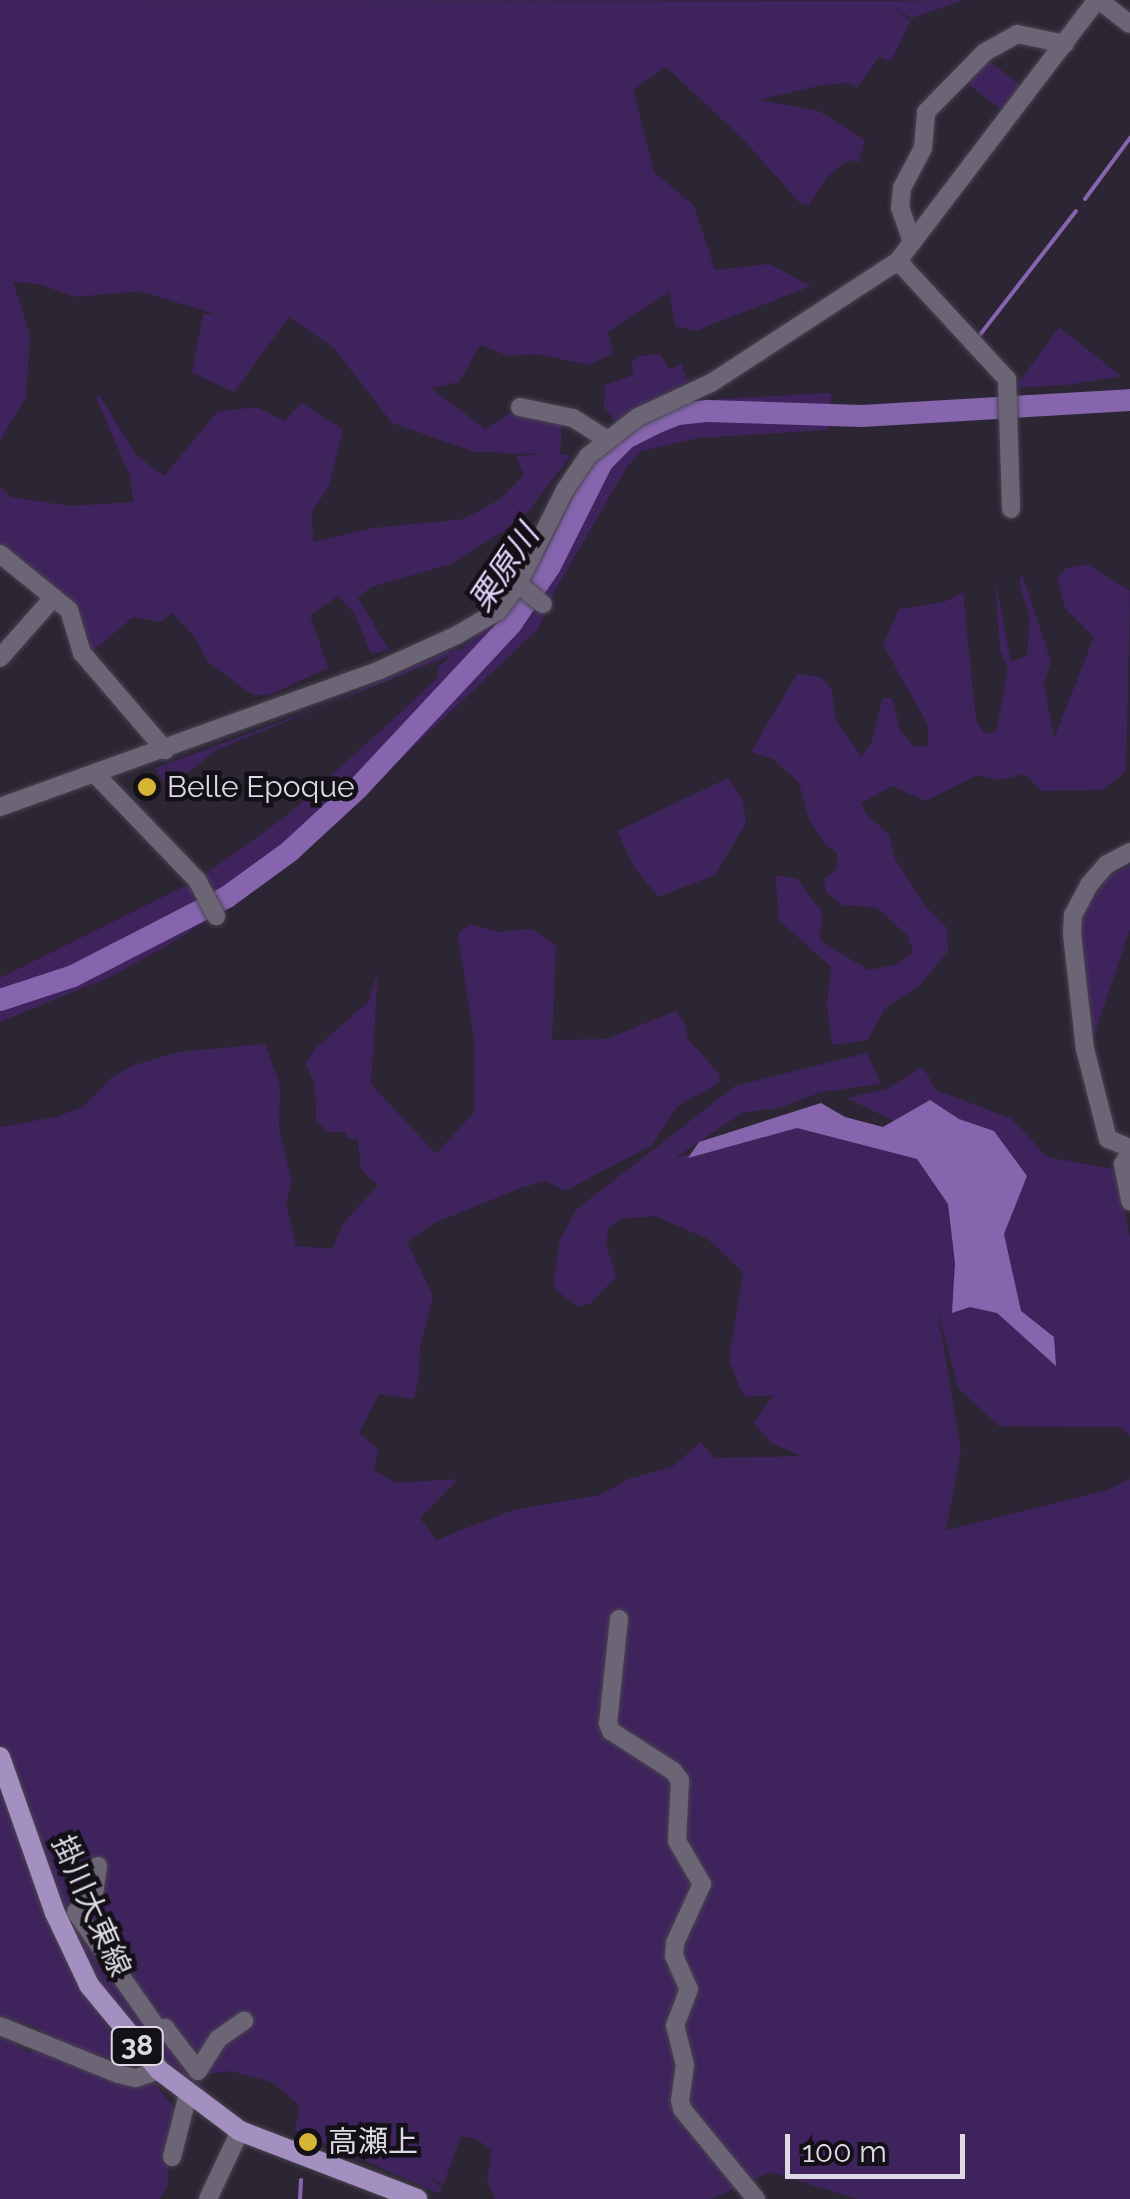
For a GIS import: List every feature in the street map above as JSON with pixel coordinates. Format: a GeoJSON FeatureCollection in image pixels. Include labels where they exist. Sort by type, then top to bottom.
{"type":"FeatureCollection","features":[{"type":"Feature","properties":{"kind":"main road","name":"掛川大東線"},"geometry":{"type":"LineString","coordinates":[[0,1757],[55,1912],[100,2000],[159,2070],[240,2131],[417,2199]]}},
{"type":"Feature","properties":{"kind":"street"},"geometry":{"type":"LineString","coordinates":[[0,807],[380,670],[457,635],[498,610],[522,587],[566,490],[588,456],[638,417],[711,383],[898,262],[1098,0],[1130,24]]}},
{"type":"Feature","properties":{"kind":"street"},"geometry":{"type":"LineString","coordinates":[[912,242],[900,208],[902,188],[923,148],[926,112],[985,52],[1016,34],[1065,44]]}},
{"type":"Feature","properties":{"kind":"street"},"geometry":{"type":"LineString","coordinates":[[898,262],[1007,379],[1011,508]]}},
{"type":"Feature","properties":{"kind":"street"},"geometry":{"type":"LineString","coordinates":[[520,407],[574,418],[608,440]]}},
{"type":"Feature","properties":{"kind":"street"},"geometry":{"type":"LineString","coordinates":[[0,554],[70,610],[82,652],[165,750]]}},
{"type":"Feature","properties":{"kind":"street"},"geometry":{"type":"LineString","coordinates":[[522,587],[542,604]]}},
{"type":"Feature","properties":{"kind":"street"},"geometry":{"type":"LineString","coordinates":[[0,658],[54,597]]}},
{"type":"Feature","properties":{"kind":"street"},"geometry":{"type":"LineString","coordinates":[[96,775],[204,891],[216,916]]}},
{"type":"Feature","properties":{"kind":"street"},"geometry":{"type":"LineString","coordinates":[[1130,852],[1108,864],[1089,885],[1073,914],[1072,934],[1085,1049],[1108,1139],[1130,1151],[1123,1164],[1130,1201]]}},
{"type":"Feature","properties":{"kind":"street"},"geometry":{"type":"LineString","coordinates":[[619,1619],[608,1724],[611,1731],[680,1780],[677,1841],[702,1884],[675,1943],[674,1956],[689,1989],[676,2025],[685,2065],[682,2109],[756,2199]]}},
{"type":"Feature","properties":{"kind":"street"},"geometry":{"type":"LineString","coordinates":[[98,1866],[94,1894],[76,1912],[159,2031],[164,2028],[198,2071],[218,2039],[244,2021]]}},
{"type":"Feature","properties":{"kind":"street"},"geometry":{"type":"LineString","coordinates":[[100,2000],[126,1983]]}},
{"type":"Feature","properties":{"kind":"street"},"geometry":{"type":"LineString","coordinates":[[0,2026],[118,2074],[136,2078],[159,2070]]}},
{"type":"Feature","properties":{"kind":"street"},"geometry":{"type":"LineString","coordinates":[[172,2157],[188,2094]]}},
{"type":"Feature","properties":{"kind":"street"},"geometry":{"type":"LineString","coordinates":[[208,2199],[240,2131]]}},
{"type":"Feature","properties":{"kind":"shaded area"},"geometry":{"type":"Polygon","coordinates":[[[0,0],[964,0],[912,18],[888,6],[911,20],[891,61],[879,57],[857,88],[848,83],[822,85],[759,100],[819,111],[865,140],[859,162],[848,160],[827,177],[809,205],[799,202],[743,139],[666,67],[633,90],[654,172],[694,206],[715,270],[770,264],[811,286],[695,331],[675,326],[669,292],[663,282],[668,293],[608,332],[613,353],[589,365],[537,354],[509,356],[480,345],[459,382],[431,388],[485,429],[514,411],[562,423],[560,454],[570,456],[528,512],[505,530],[451,564],[371,587],[358,598],[389,650],[371,654],[354,613],[338,596],[310,615],[328,668],[269,695],[253,695],[209,663],[194,636],[172,613],[160,622],[133,617],[93,651],[76,605],[0,549],[0,487],[11,497],[70,506],[133,502],[130,476],[95,395],[100,396],[136,455],[164,476],[217,412],[256,407],[284,421],[302,403],[343,429],[329,486],[312,512],[313,542],[373,528],[464,519],[499,500],[524,475],[516,456],[543,454],[475,452],[392,423],[334,348],[289,317],[234,392],[192,373],[203,314],[215,314],[140,291],[76,297],[38,284],[13,282],[30,335],[26,397],[0,441],[0,0]]]}},
{"type":"Feature","properties":{"kind":"shaded area"},"geometry":{"type":"Polygon","coordinates":[[[986,59],[1023,87],[1004,111],[967,84],[986,59]]]}},
{"type":"Feature","properties":{"kind":"shaded area"},"geometry":{"type":"Polygon","coordinates":[[[1059,327],[1121,376],[1015,388],[1059,327]]]}},
{"type":"Feature","properties":{"kind":"shaded area"},"geometry":{"type":"Polygon","coordinates":[[[660,354],[669,369],[681,364],[688,381],[617,423],[604,407],[605,385],[633,375],[631,361],[639,356],[660,354]]]}},
{"type":"Feature","properties":{"kind":"shaded area"},"geometry":{"type":"Polygon","coordinates":[[[831,393],[828,430],[698,438],[641,451],[627,467],[550,599],[539,628],[330,826],[244,897],[170,944],[110,977],[0,1022],[0,978],[197,880],[285,817],[438,677],[438,667],[452,655],[218,749],[168,788],[155,768],[321,707],[455,648],[458,651],[510,607],[541,560],[580,482],[605,448],[648,418],[718,399],[831,393]]]}},
{"type":"Feature","properties":{"kind":"shaded area"},"geometry":{"type":"Polygon","coordinates":[[[1088,564],[1130,591],[1126,771],[1103,790],[1042,791],[1024,774],[999,780],[977,775],[926,801],[892,786],[861,803],[866,814],[889,834],[895,859],[926,907],[947,928],[948,951],[919,986],[885,1008],[868,1040],[832,1045],[827,1004],[831,967],[779,920],[775,875],[797,879],[822,912],[820,940],[868,970],[896,965],[913,952],[908,936],[877,908],[842,905],[826,892],[824,880],[836,869],[838,854],[824,843],[809,820],[799,783],[773,759],[751,752],[797,674],[821,677],[832,690],[835,719],[861,756],[871,743],[883,698],[892,698],[900,730],[915,747],[928,746],[928,725],[883,645],[899,609],[944,602],[963,593],[976,720],[985,734],[996,732],[1008,668],[1000,650],[995,578],[1011,662],[1027,656],[1030,618],[1019,583],[1022,574],[1051,662],[1044,684],[1054,738],[1094,637],[1065,608],[1057,578],[1066,568],[1088,564]]]}},
{"type":"Feature","properties":{"kind":"shaded area"},"geometry":{"type":"Polygon","coordinates":[[[728,778],[743,800],[746,823],[715,875],[658,897],[634,867],[617,831],[728,778]]]}},
{"type":"Feature","properties":{"kind":"shaded area"},"geometry":{"type":"Polygon","coordinates":[[[1130,865],[1130,929],[1094,1036],[1083,1007],[1077,939],[1084,912],[1106,877],[1130,865]]]}},
{"type":"Feature","properties":{"kind":"shaded area"},"geometry":{"type":"Polygon","coordinates":[[[471,924],[498,932],[532,929],[556,945],[552,1040],[607,1039],[675,1011],[685,1023],[687,1038],[720,1075],[718,1083],[677,1107],[652,1145],[565,1191],[545,1181],[521,1188],[434,1223],[407,1242],[433,1296],[420,1347],[419,1379],[413,1399],[379,1394],[359,1433],[378,1449],[374,1470],[396,1483],[458,1479],[420,1518],[436,1540],[513,1510],[600,1495],[629,1479],[674,1466],[700,1442],[715,1458],[801,1456],[773,1444],[753,1423],[774,1395],[745,1397],[738,1383],[729,1360],[743,1272],[708,1239],[655,1216],[622,1219],[609,1227],[606,1244],[616,1277],[591,1303],[579,1307],[557,1291],[554,1281],[560,1240],[577,1209],[735,1086],[867,1053],[881,1084],[821,1092],[779,1108],[742,1113],[675,1158],[797,1128],[901,1155],[894,1121],[847,1098],[886,1089],[923,1067],[936,1090],[1012,1119],[1047,1157],[1118,1170],[1130,1239],[1130,1436],[1121,1427],[999,1426],[958,1388],[937,1308],[961,1450],[946,1530],[1104,1491],[1130,1479],[1130,2199],[857,2199],[771,2172],[711,2199],[495,2199],[487,2181],[492,2150],[476,2139],[461,2136],[443,2185],[422,2173],[442,2187],[440,2194],[295,2130],[300,2106],[272,2082],[230,2071],[203,2075],[163,2032],[209,2095],[159,2056],[79,1981],[130,2062],[116,2063],[45,2035],[37,2027],[0,2017],[0,1127],[56,1117],[83,1107],[111,1078],[134,1065],[179,1052],[265,1044],[280,1085],[279,1129],[292,1183],[286,1202],[296,1246],[332,1249],[343,1224],[378,1185],[361,1170],[358,1140],[348,1138],[345,1132],[328,1132],[316,1120],[315,1085],[305,1063],[316,1048],[368,1002],[378,971],[371,1084],[436,1154],[475,1111],[475,1046],[458,934],[471,924]]]}},
{"type":"Feature","properties":{"kind":"shaded area"},"geometry":{"type":"Polygon","coordinates":[[[930,1100],[959,1119],[994,1131],[1027,1176],[1004,1234],[1021,1311],[1054,1337],[1056,1366],[997,1313],[970,1307],[952,1313],[955,1263],[948,1204],[917,1159],[797,1128],[688,1158],[699,1142],[821,1103],[845,1117],[883,1127],[930,1100]]]}},
{"type":"Feature","properties":{"kind":"shaded area"},"geometry":{"type":"Polygon","coordinates":[[[0,2033],[29,2053],[35,2042],[119,2084],[152,2080],[180,2115],[169,2154],[168,2185],[160,2199],[0,2199],[0,2033]]]}},
{"type":"Feature","properties":{"kind":"waterway"},"geometry":{"type":"LineString","coordinates":[[1085,199],[1130,138]]}},
{"type":"Feature","properties":{"kind":"waterway"},"geometry":{"type":"LineString","coordinates":[[979,336],[1076,211]]}},
{"type":"Feature","properties":{"kind":"waterway","name":"栗原川"},"geometry":{"type":"LineString","coordinates":[[0,1000],[73,976],[227,897],[290,851],[358,788],[511,624],[550,566],[602,462],[626,438],[678,414],[708,411],[862,416],[1130,400]]}},
{"type":"Feature","properties":{"kind":"waterway"},"geometry":{"type":"LineString","coordinates":[[300,2199],[301,2180]]}},
{"type":"Feature","properties":{"kind":"place","name":"Belle Epoque"},"geometry":{"type":"Point","coordinates":[147,787]}},
{"type":"Feature","properties":{"kind":"place","name":"高瀬上"},"geometry":{"type":"Point","coordinates":[308,2142]}}]}
